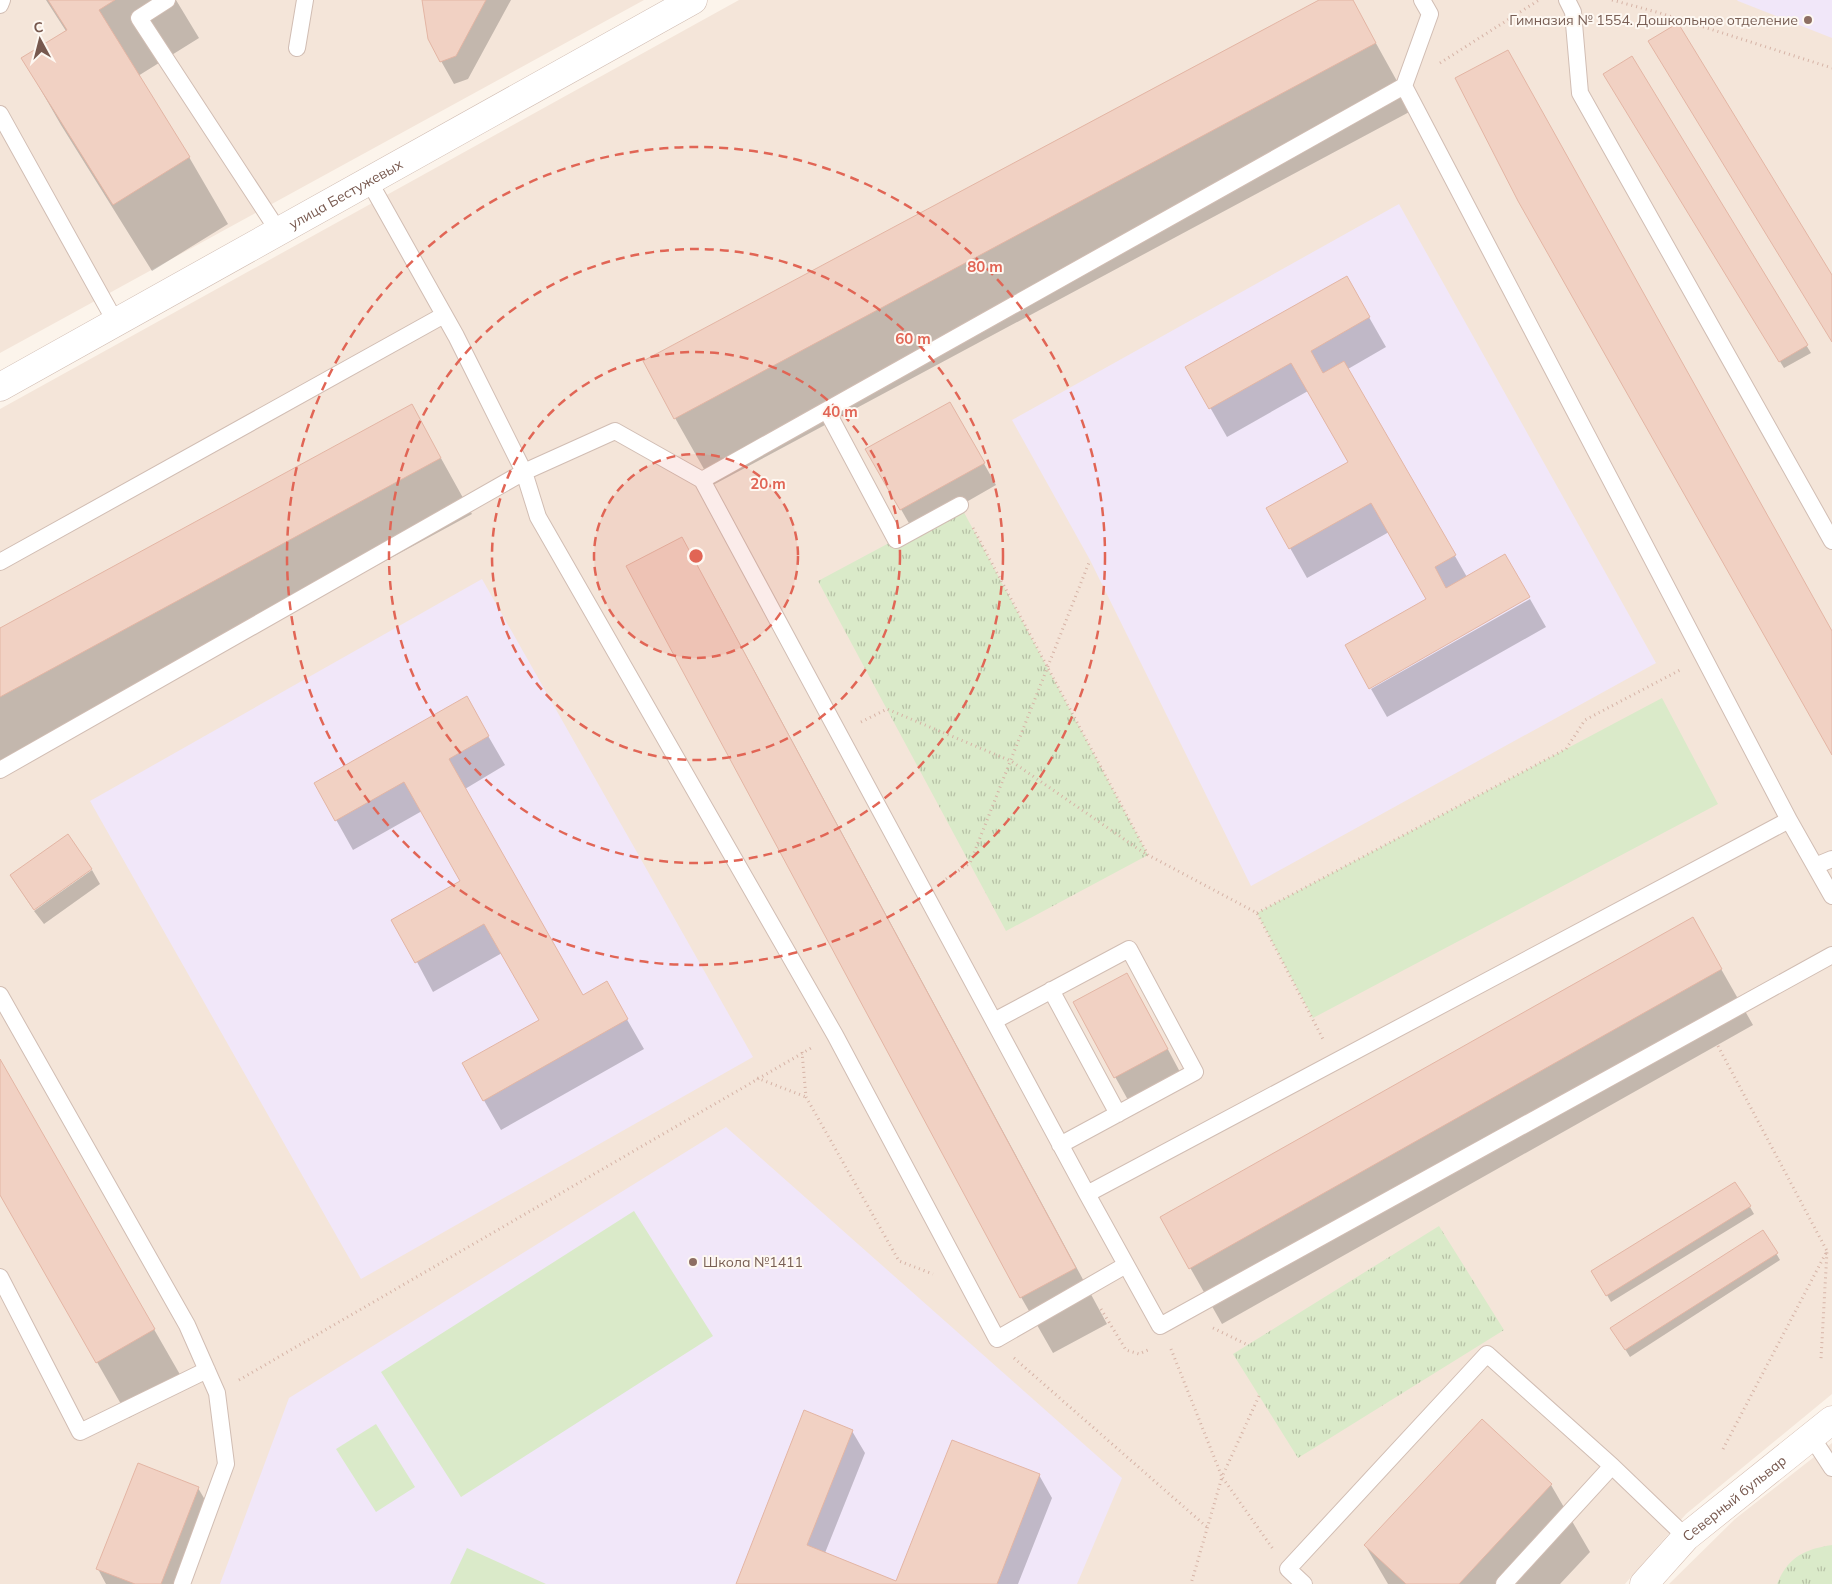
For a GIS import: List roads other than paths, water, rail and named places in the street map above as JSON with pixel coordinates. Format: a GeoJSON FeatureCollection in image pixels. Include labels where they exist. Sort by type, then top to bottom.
{"type":"FeatureCollection","features":[{"type":"Feature","properties":{"kind":"street","name":"улица Бестужевых"},"geometry":{"type":"LineString","coordinates":[[0,387],[115,321],[279,232],[678,3]]}},
{"type":"Feature","properties":{"kind":"street","name":"Северный бульвар"},"geometry":{"type":"LineString","coordinates":[[1644,1584],[1686,1537],[1832,1420]]}},
{"type":"Feature","properties":{"kind":"lane"},"geometry":{"type":"LineString","coordinates":[[0,5],[2,0]]}},
{"type":"Feature","properties":{"kind":"lane"},"geometry":{"type":"LineString","coordinates":[[167,0],[139,18],[279,232]]}},
{"type":"Feature","properties":{"kind":"lane"},"geometry":{"type":"LineString","coordinates":[[297,48],[305,0]]}},
{"type":"Feature","properties":{"kind":"lane"},"geometry":{"type":"LineString","coordinates":[[702,480],[1404,86],[1430,14],[1422,0]]}},
{"type":"Feature","properties":{"kind":"lane"},"geometry":{"type":"LineString","coordinates":[[1567,0],[1573,12],[1580,93],[1832,541]]}},
{"type":"Feature","properties":{"kind":"lane"},"geometry":{"type":"LineString","coordinates":[[1404,86],[1789,820],[1832,896]]}},
{"type":"Feature","properties":{"kind":"lane"},"geometry":{"type":"LineString","coordinates":[[0,114],[115,321]]}},
{"type":"Feature","properties":{"kind":"lane"},"geometry":{"type":"LineString","coordinates":[[369,181],[444,315],[524,472],[538,517],[835,1035],[997,1339],[1126,1265]]}},
{"type":"Feature","properties":{"kind":"lane"},"geometry":{"type":"LineString","coordinates":[[0,562],[444,315]]}},
{"type":"Feature","properties":{"kind":"lane"},"geometry":{"type":"LineString","coordinates":[[827,411],[896,540],[960,505]]}},
{"type":"Feature","properties":{"kind":"lane"},"geometry":{"type":"LineString","coordinates":[[0,770],[524,472],[615,431],[702,480],[1060,1145],[1160,1326],[1832,955]]}},
{"type":"Feature","properties":{"kind":"lane"},"geometry":{"type":"LineString","coordinates":[[1087,1194],[1789,820]]}},
{"type":"Feature","properties":{"kind":"lane"},"geometry":{"type":"LineString","coordinates":[[1815,866],[1832,859]]}},
{"type":"Feature","properties":{"kind":"lane"},"geometry":{"type":"LineString","coordinates":[[994,1021],[1128,949],[1195,1072],[1060,1145]]}},
{"type":"Feature","properties":{"kind":"lane"},"geometry":{"type":"LineString","coordinates":[[1051,990],[1118,1114]]}},
{"type":"Feature","properties":{"kind":"lane"},"geometry":{"type":"LineString","coordinates":[[0,995],[187,1325],[216,1393],[226,1464],[182,1584]]}},
{"type":"Feature","properties":{"kind":"lane"},"geometry":{"type":"LineString","coordinates":[[0,1277],[80,1432],[207,1370]]}},
{"type":"Feature","properties":{"kind":"lane"},"geometry":{"type":"LineString","coordinates":[[1304,1584],[1288,1569],[1487,1354],[1612,1466],[1686,1537]]}},
{"type":"Feature","properties":{"kind":"lane"},"geometry":{"type":"LineString","coordinates":[[1811,1436],[1832,1468]]}},
{"type":"Feature","properties":{"kind":"lane"},"geometry":{"type":"LineString","coordinates":[[1504,1584],[1612,1466]]}},
{"type":"Feature","properties":{"kind":"place","name":"Гимназия № 1554. Дошкольное отделение"},"geometry":{"type":"Point","coordinates":[1808,20]}},
{"type":"Feature","properties":{"kind":"place","name":"Школа №1411"},"geometry":{"type":"Point","coordinates":[693,1262]}}]}
